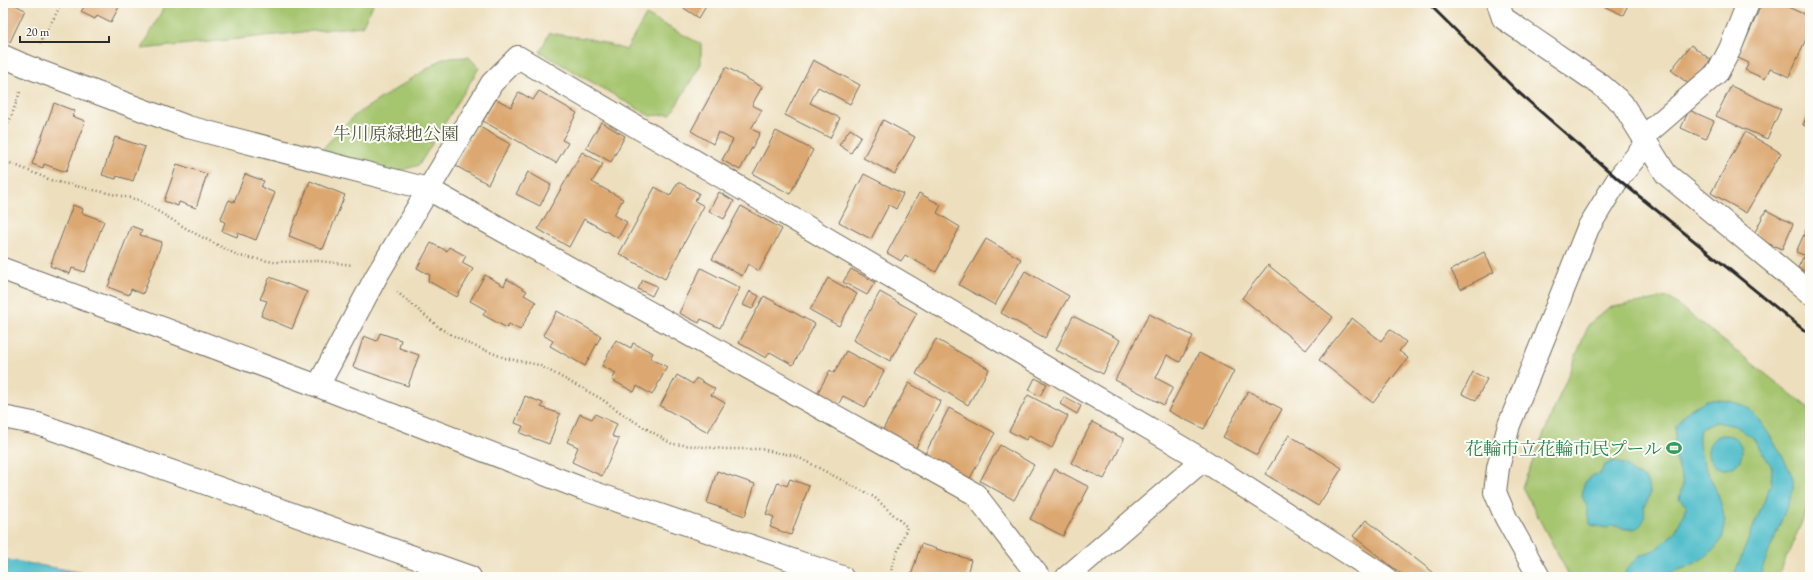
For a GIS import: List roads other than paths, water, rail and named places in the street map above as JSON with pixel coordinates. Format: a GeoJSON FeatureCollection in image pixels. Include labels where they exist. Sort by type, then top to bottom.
{"type":"FeatureCollection","features":[{"type":"Feature","properties":{"kind":"street"},"geometry":{"type":"LineString","coordinates":[[1498,3],[1503,18],[1622,103],[1666,174],[1810,293]]}},
{"type":"Feature","properties":{"kind":"street"},"geometry":{"type":"LineString","coordinates":[[1539,577],[1506,518],[1495,492],[1498,468],[1507,432],[1588,228],[1618,179],[1645,140],[1718,72],[1730,49],[1748,3]]}},
{"type":"Feature","properties":{"kind":"street"},"geometry":{"type":"LineString","coordinates":[[3,56],[28,67],[188,127],[428,189],[975,494],[1039,577]]}},
{"type":"Feature","properties":{"kind":"street"},"geometry":{"type":"LineString","coordinates":[[318,386],[376,277],[492,82],[518,58],[1203,460],[1385,577]]}},
{"type":"Feature","properties":{"kind":"street"},"geometry":{"type":"LineString","coordinates":[[3,269],[318,386],[583,489],[842,577]]}},
{"type":"Feature","properties":{"kind":"street"},"geometry":{"type":"LineString","coordinates":[[3,417],[46,427],[470,577]]}},
{"type":"Feature","properties":{"kind":"street"},"geometry":{"type":"LineString","coordinates":[[1067,577],[1203,460]]}},
{"type":"Feature","properties":{"kind":"water"},"geometry":{"type":"Polygon","coordinates":[[[1707,400],[1724,400],[1734,402],[1744,406],[1754,413],[1774,442],[1793,479],[1793,491],[1759,577],[1733,577],[1771,484],[1772,467],[1753,438],[1736,426],[1716,422],[1700,429],[1699,439],[1702,458],[1718,495],[1724,516],[1722,538],[1717,546],[1702,559],[1673,572],[1651,578],[1624,577],[1626,570],[1638,557],[1656,549],[1675,532],[1687,507],[1679,498],[1683,484],[1674,450],[1676,426],[1683,416],[1692,408],[1707,400]]]}},
{"type":"Feature","properties":{"kind":"water"},"geometry":{"type":"Polygon","coordinates":[[[1725,435],[1737,440],[1742,452],[1737,464],[1725,469],[1713,464],[1708,452],[1713,440],[1725,435]]]}},
{"type":"Feature","properties":{"kind":"water"},"geometry":{"type":"Polygon","coordinates":[[[1614,461],[1626,465],[1634,474],[1644,477],[1648,485],[1650,495],[1644,506],[1644,520],[1638,528],[1627,529],[1614,525],[1607,528],[1591,525],[1588,517],[1585,501],[1582,497],[1584,482],[1594,475],[1600,474],[1605,465],[1614,461]]]}},
{"type":"Feature","properties":{"kind":"water"},"geometry":{"type":"Polygon","coordinates":[[[3,559],[109,577],[3,577],[3,559]]]}},
{"type":"Feature","properties":{"kind":"railway"},"geometry":{"type":"LineString","coordinates":[[1428,3],[1518,92],[1618,179],[1810,335]]}},
{"type":"Feature","properties":{"kind":"place","name":"花輪市立花輪市民プール"},"geometry":{"type":"Point","coordinates":[1674,448]}},
{"type":"Feature","properties":{"kind":"park label","name":"牛川原緑地公園"},"geometry":{"type":"Point","coordinates":[396,133]}}]}
